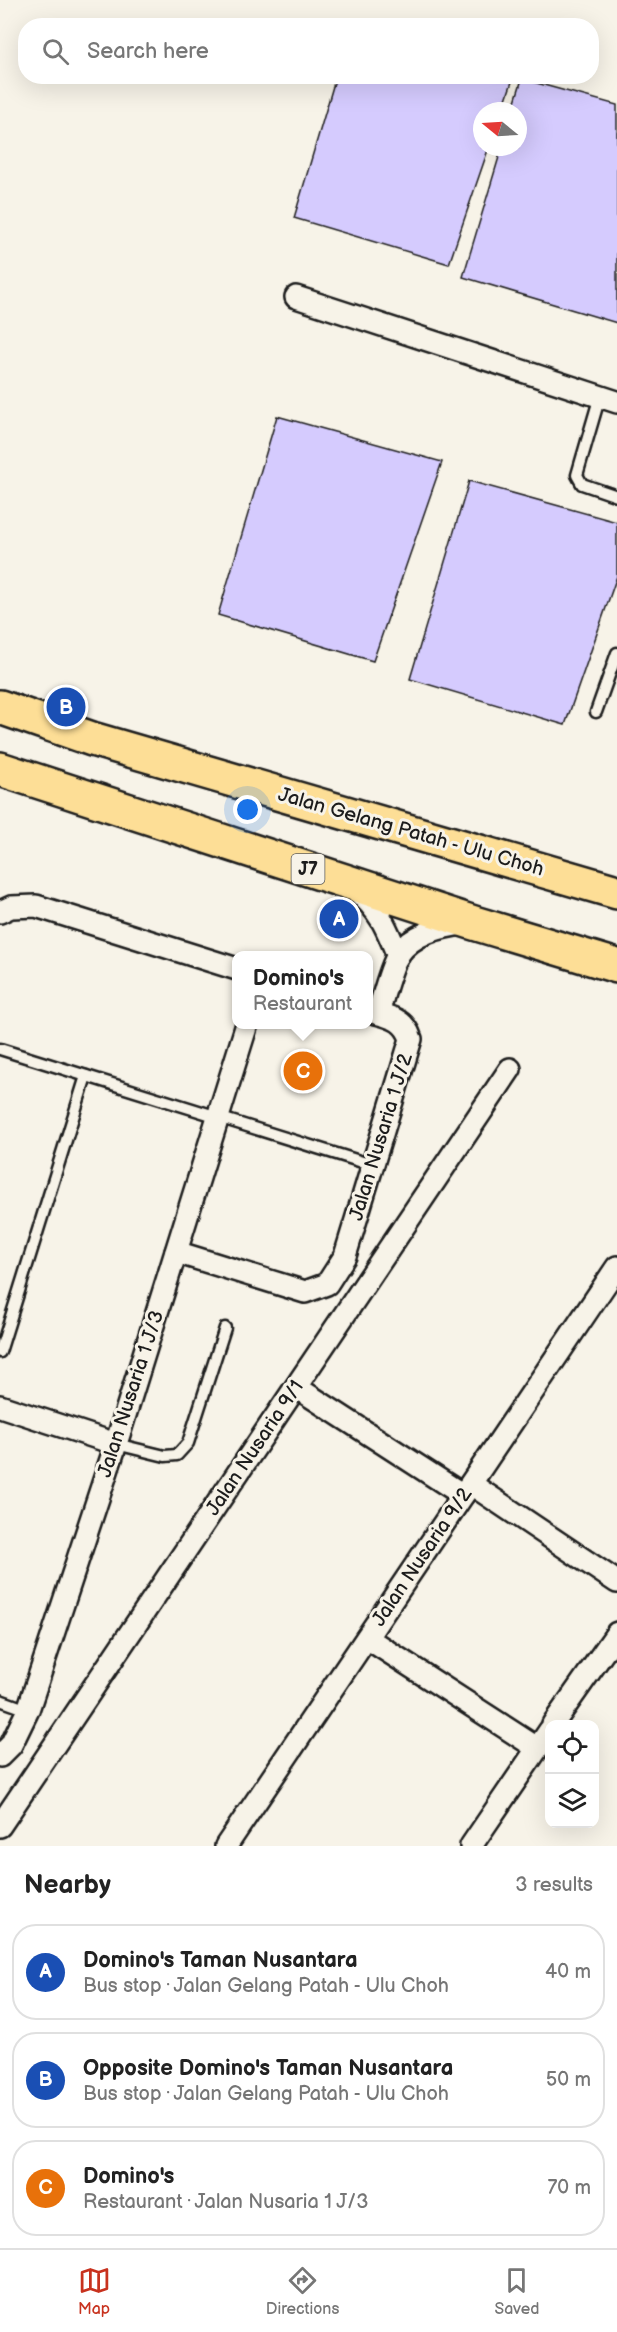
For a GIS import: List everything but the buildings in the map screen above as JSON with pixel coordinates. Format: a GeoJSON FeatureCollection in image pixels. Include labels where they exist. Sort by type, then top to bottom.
{"type":"FeatureCollection","features":[{"type":"Feature","properties":{"kind":"main road","name":"Jalan Gelang Patah - Ulu Choh"},"geometry":{"type":"LineString","coordinates":[[0,706],[92,739],[617,892]]}},
{"type":"Feature","properties":{"kind":"main road","name":"J7"},"geometry":{"type":"LineString","coordinates":[[0,770],[474,923],[617,966]]}},
{"type":"Feature","properties":{"kind":"street"},"geometry":{"type":"LineString","coordinates":[[296,297],[608,399]]}},
{"type":"Feature","properties":{"kind":"street"},"geometry":{"type":"LineString","coordinates":[[347,881],[370,902],[385,923],[398,956]]}},
{"type":"Feature","properties":{"kind":"street"},"geometry":{"type":"LineString","coordinates":[[0,912],[12,907],[36,906],[232,967]]}},
{"type":"Feature","properties":{"kind":"street"},"geometry":{"type":"LineString","coordinates":[[374,1012],[398,956],[408,945],[444,926],[474,923]]}},
{"type":"Feature","properties":{"kind":"street","name":"Jalan Nusaria 1 J/2"},"geometry":{"type":"LineString","coordinates":[[176,1252],[304,1292],[327,1284],[345,1256],[411,1039],[408,1029],[401,1022],[374,1012]]}},
{"type":"Feature","properties":{"kind":"street","name":"Jalan Nusaria 1 J/3"},"geometry":{"type":"LineString","coordinates":[[0,1756],[11,1745],[28,1710],[116,1444],[245,1029]]}},
{"type":"Feature","properties":{"kind":"street","name":"Jalan Nusaria 9/1"},"geometry":{"type":"LineString","coordinates":[[0,1826],[510,1068]]}},
{"type":"Feature","properties":{"kind":"street","name":"Jalan Nusaria 9/2"},"geometry":{"type":"LineString","coordinates":[[226,1846],[617,1267]]}},
{"type":"Feature","properties":{"kind":"street"},"geometry":{"type":"LineString","coordinates":[[296,1387],[617,1582]]}},
{"type":"Feature","properties":{"kind":"street"},"geometry":{"type":"LineString","coordinates":[[0,1406],[116,1444]]}},
{"type":"Feature","properties":{"kind":"street"},"geometry":{"type":"LineString","coordinates":[[556,1720],[617,1632]]}},
{"type":"Feature","properties":{"kind":"street"},"geometry":{"type":"LineString","coordinates":[[366,1638],[537,1748]]}},
{"type":"Feature","properties":{"kind":"street"},"geometry":{"type":"LineString","coordinates":[[471,1846],[545,1736]]}},
{"type":"Feature","properties":{"kind":"lane"},"geometry":{"type":"LineString","coordinates":[[608,399],[577,475],[582,484],[617,496]]}},
{"type":"Feature","properties":{"kind":"lane"},"geometry":{"type":"LineString","coordinates":[[596,712],[617,653]]}},
{"type":"Feature","properties":{"kind":"lane"},"geometry":{"type":"LineString","coordinates":[[0,1049],[372,1165]]}},
{"type":"Feature","properties":{"kind":"lane"},"geometry":{"type":"LineString","coordinates":[[0,1352],[86,1076]]}},
{"type":"Feature","properties":{"kind":"lane"},"geometry":{"type":"LineString","coordinates":[[116,1444],[165,1456],[177,1455],[188,1443],[225,1328]]}},
{"type":"Feature","properties":{"kind":"lane"},"geometry":{"type":"LineString","coordinates":[[0,1700],[28,1710]]}},
{"type":"Feature","properties":{"kind":"place","name":"Opposite Domino's Taman Nusantara"},"geometry":{"type":"Point","coordinates":[66,707]}},
{"type":"Feature","properties":{"kind":"place","name":"Domino's Taman Nusantara"},"geometry":{"type":"Point","coordinates":[339,919]}},
{"type":"Feature","properties":{"kind":"place","name":"Domino's"},"geometry":{"type":"Point","coordinates":[303,1071]}}]}
